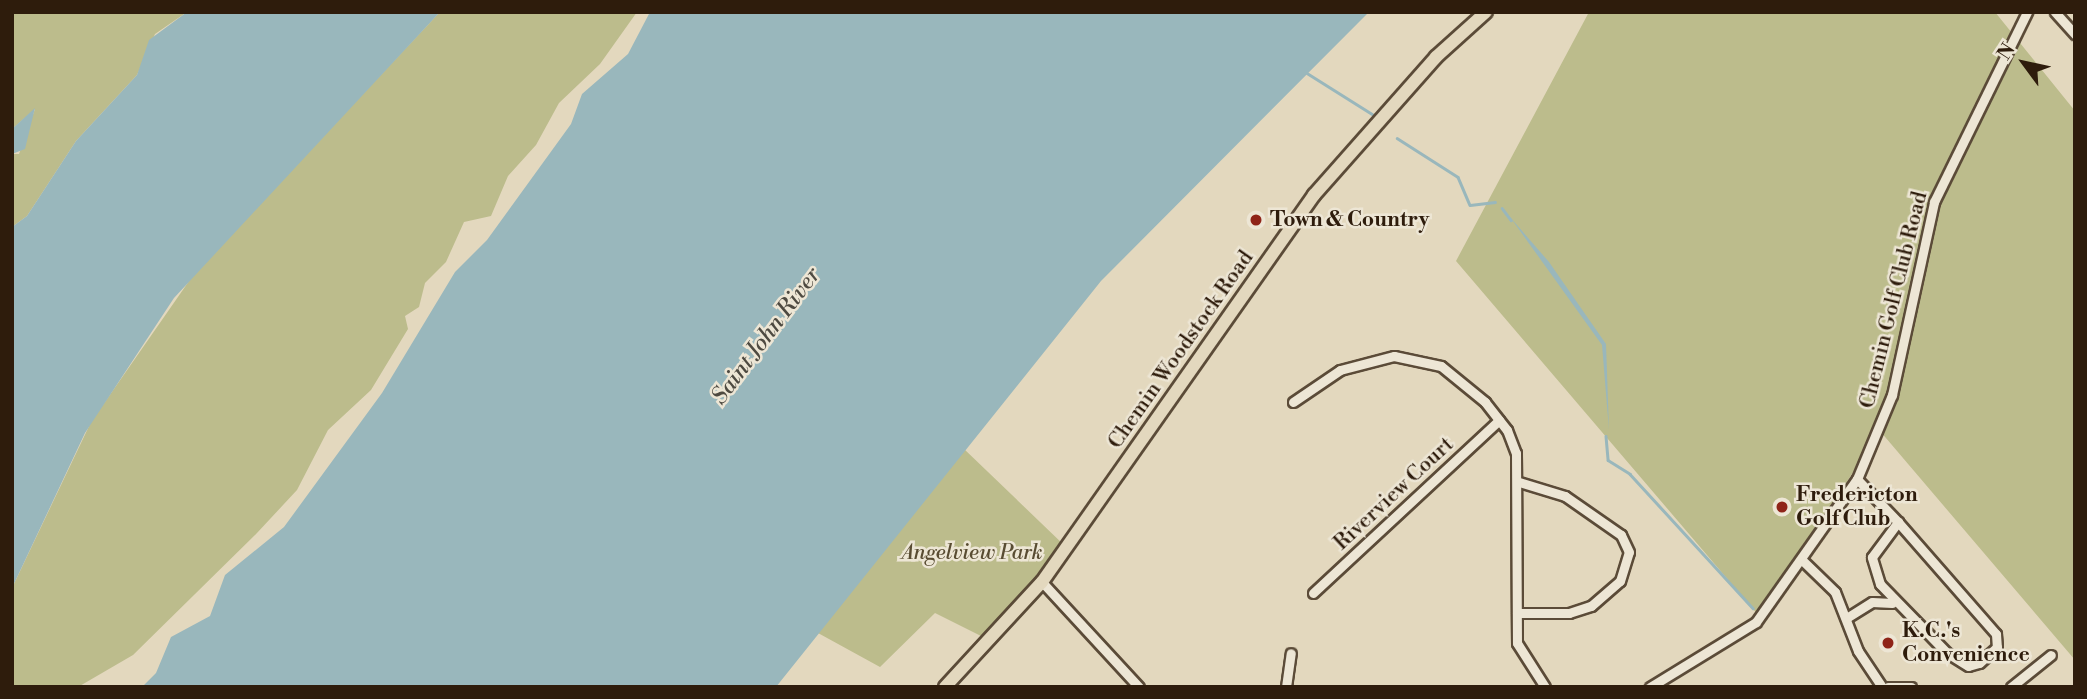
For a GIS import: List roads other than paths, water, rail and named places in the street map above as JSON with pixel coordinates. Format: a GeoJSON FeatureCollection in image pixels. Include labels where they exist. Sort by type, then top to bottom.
{"type":"FeatureCollection","features":[{"type":"Feature","properties":{"kind":"main road","name":"Chemin Woodstock Road"},"geometry":{"type":"LineString","coordinates":[[945,687],[1042,582],[1314,195],[1436,57],[1486,12]]}},
{"type":"Feature","properties":{"kind":"street","name":"Chemin Golf Club Road"},"geometry":{"type":"LineString","coordinates":[[1650,687],[1741,634],[1802,560],[1857,479],[1892,396],[1934,202],[2027,12]]}},
{"type":"Feature","properties":{"kind":"street"},"geometry":{"type":"LineString","coordinates":[[2054,12],[2075,34]]}},
{"type":"Feature","properties":{"kind":"street"},"geometry":{"type":"LineString","coordinates":[[1293,402],[1349,366],[1394,356],[1453,373],[1499,420],[1516,453],[1519,482],[1517,643],[1545,687]]}},
{"type":"Feature","properties":{"kind":"street","name":"Riverview Court"},"geometry":{"type":"LineString","coordinates":[[1313,593],[1499,420]]}},
{"type":"Feature","properties":{"kind":"street"},"geometry":{"type":"LineString","coordinates":[[1857,479],[1899,522],[1990,624],[1997,647],[1979,663],[1958,662],[1892,603],[1872,557],[1899,522]]}},
{"type":"Feature","properties":{"kind":"street"},"geometry":{"type":"LineString","coordinates":[[1517,613],[1569,613],[1591,606],[1620,581],[1629,552],[1621,535],[1565,496],[1519,482]]}},
{"type":"Feature","properties":{"kind":"street"},"geometry":{"type":"LineString","coordinates":[[1802,560],[1835,592],[1848,617],[1858,651],[1882,687]]}},
{"type":"Feature","properties":{"kind":"street"},"geometry":{"type":"LineString","coordinates":[[1042,582],[1139,687]]}},
{"type":"Feature","properties":{"kind":"street"},"geometry":{"type":"LineString","coordinates":[[1848,617],[1872,602],[1892,603]]}},
{"type":"Feature","properties":{"kind":"street"},"geometry":{"type":"LineString","coordinates":[[1286,687],[1291,653]]}},
{"type":"Feature","properties":{"kind":"street"},"geometry":{"type":"LineString","coordinates":[[2011,687],[2051,655]]}},
{"type":"Feature","properties":{"kind":"street"},"geometry":{"type":"LineString","coordinates":[[1888,687],[1911,687]]}},
{"type":"Feature","properties":{"kind":"water"},"geometry":{"type":"Polygon","coordinates":[[[187,12],[440,12],[174,298],[85,433],[12,588],[12,227],[27,216],[76,141],[137,75],[149,40],[187,12]]]}},
{"type":"Feature","properties":{"kind":"water","name":"Saint John River"},"geometry":{"type":"Polygon","coordinates":[[[650,12],[1369,12],[1101,281],[776,687],[142,687],[156,673],[171,637],[210,616],[225,575],[284,527],[382,393],[455,272],[487,240],[571,124],[582,94],[628,54],[650,12]]]}},
{"type":"Feature","properties":{"kind":"water"},"geometry":{"type":"Polygon","coordinates":[[[35,108],[25,149],[12,154],[12,129],[35,108]]]}},
{"type":"Feature","properties":{"kind":"water"},"geometry":{"type":"Polygon","coordinates":[[[1510,217],[1549,262],[1606,344],[1609,430],[1602,345],[1510,217]]]}},
{"type":"Feature","properties":{"kind":"waterway"},"geometry":{"type":"LineString","coordinates":[[1307,73],[1372,114]]}},
{"type":"Feature","properties":{"kind":"waterway"},"geometry":{"type":"LineString","coordinates":[[1397,138],[1458,177],[1470,205],[1495,202]]}},
{"type":"Feature","properties":{"kind":"waterway"},"geometry":{"type":"LineString","coordinates":[[1502,208],[1511,220]]}},
{"type":"Feature","properties":{"kind":"waterway"},"geometry":{"type":"LineString","coordinates":[[1606,436],[1608,460],[1630,474],[1753,608]]}},
{"type":"Feature","properties":{"kind":"place","name":"Town & Country"},"geometry":{"type":"Point","coordinates":[1256,220]}},
{"type":"Feature","properties":{"kind":"place","name":"Fredericton Golf Club"},"geometry":{"type":"Point","coordinates":[1782,507]}},
{"type":"Feature","properties":{"kind":"place","name":"K.C.'s Convenience"},"geometry":{"type":"Point","coordinates":[1888,643]}},
{"type":"Feature","properties":{"kind":"park label","name":"Angelview Park"},"geometry":{"type":"Point","coordinates":[972,553]}}]}
